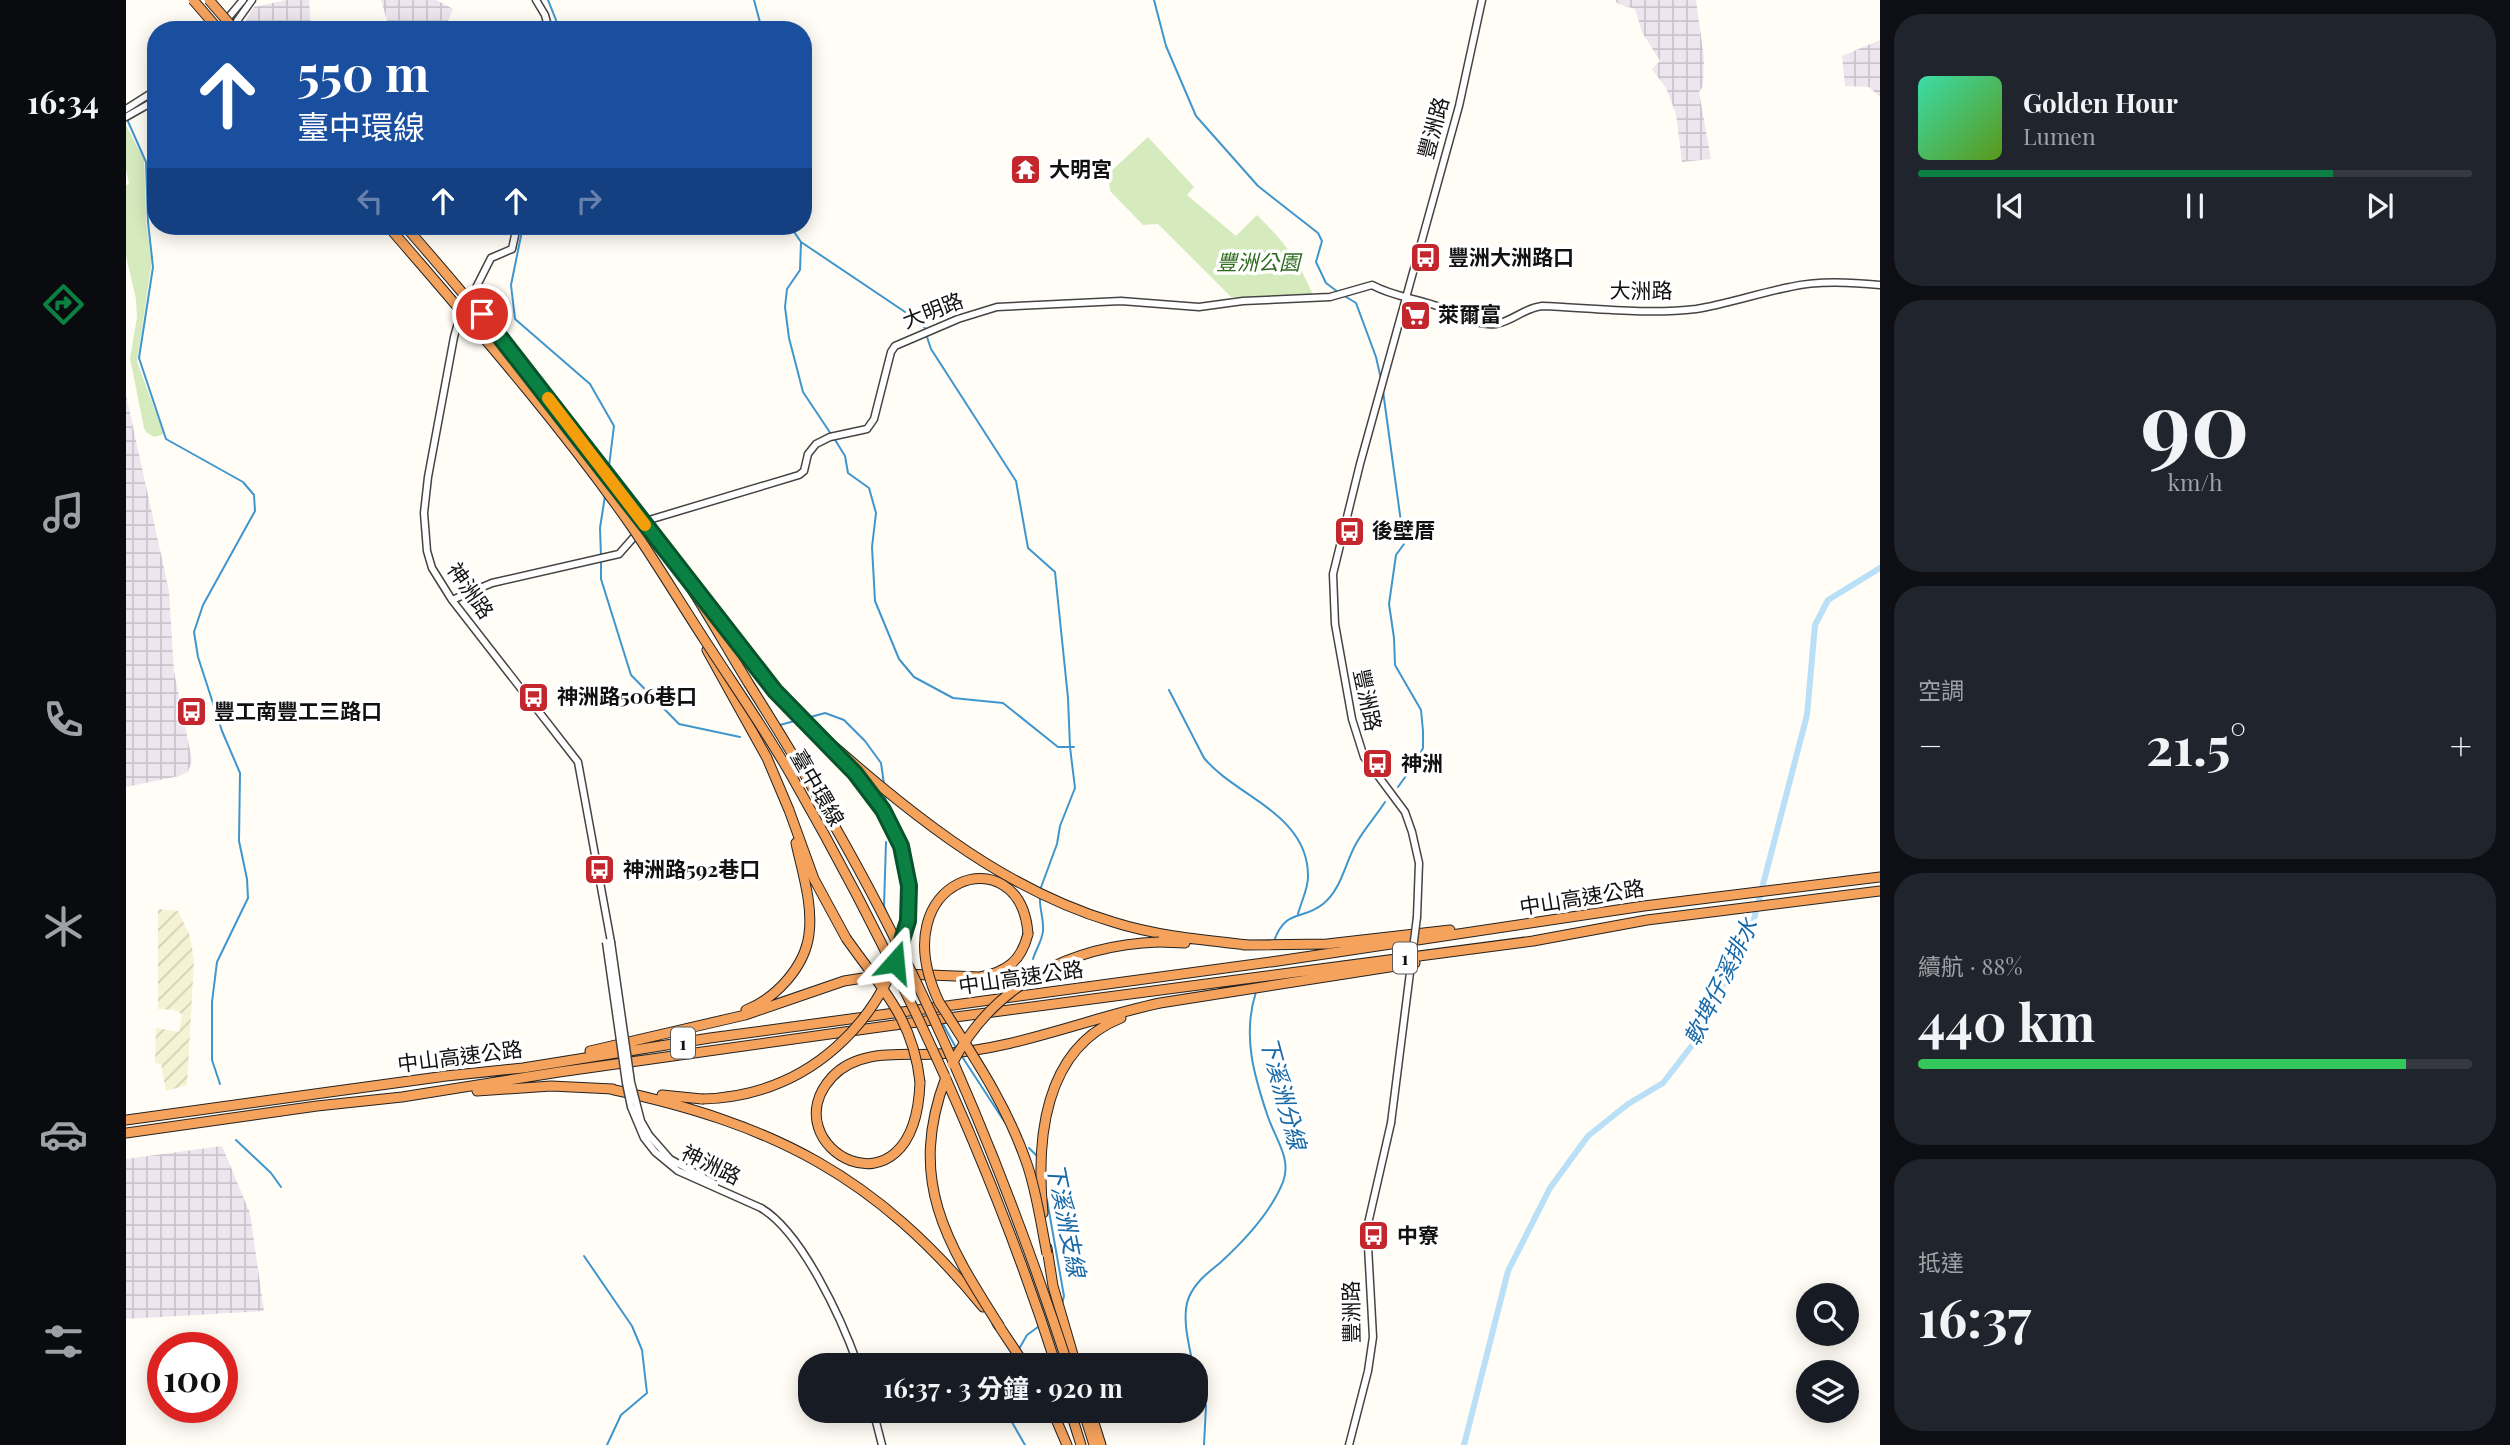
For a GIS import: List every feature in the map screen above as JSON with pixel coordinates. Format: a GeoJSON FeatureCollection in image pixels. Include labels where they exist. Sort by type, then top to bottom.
{"type":"FeatureCollection","features":[{"type":"Feature","properties":{"kind":"highway"},"geometry":{"type":"LineString","coordinates":[[193,0],[210,21]]}},
{"type":"Feature","properties":{"kind":"highway"},"geometry":{"type":"LineString","coordinates":[[209,0],[226,21]]}},
{"type":"Feature","properties":{"kind":"highway","name":"臺中環線"},"geometry":{"type":"LineString","coordinates":[[396,235],[542,408],[631,526],[789,772],[877,931],[926,1033],[1004,1218],[1031,1287],[1052,1353]]}},
{"type":"Feature","properties":{"kind":"highway","name":"臺中環線"},"geometry":{"type":"LineString","coordinates":[[413,235],[482,314],[677,566],[800,765],[890,927],[991,1152],[1041,1282],[1064,1353]]}},
{"type":"Feature","properties":{"kind":"highway"},"geometry":{"type":"LineString","coordinates":[[402,1097],[524,1087],[610,1089],[702,1099],[734,1097],[767,1088],[796,1075],[827,1056],[844,1042],[873,1005],[895,962],[905,932],[909,886],[904,857],[895,832],[879,803],[861,781],[775,691],[677,566]]}},
{"type":"Feature","properties":{"kind":"highway"},"geometry":{"type":"LineString","coordinates":[[667,582],[766,758],[827,906],[846,938],[897,1009],[912,1037],[917,1056],[920,1106],[909,1137],[889,1157],[867,1164],[842,1158],[822,1136],[818,1103],[831,1078],[853,1061],[878,1055],[982,1050],[1028,1040],[1132,1009],[1249,983]]}},
{"type":"Feature","properties":{"kind":"highway"},"geometry":{"type":"LineString","coordinates":[[800,717],[897,801],[1002,873],[1038,893],[1083,912],[1157,937],[1249,945],[1327,944],[1452,930],[1508,928]]}},
{"type":"Feature","properties":{"kind":"highway"},"geometry":{"type":"LineString","coordinates":[[721,1019],[750,1008],[786,982],[799,964],[809,935],[808,901],[796,840],[766,758]]}},
{"type":"Feature","properties":{"kind":"highway","name":"中山高速公路"},"geometry":{"type":"LineString","coordinates":[[126,1120],[523,1068],[765,1030],[1278,961],[1734,894],[1880,877]]}},
{"type":"Feature","properties":{"kind":"highway"},"geometry":{"type":"LineString","coordinates":[[523,1068],[745,1015],[844,981],[883,974],[980,977],[1004,971],[1013,965],[1025,947],[1028,934],[1024,909],[1010,891],[991,881],[979,878],[954,885],[935,904],[925,931],[923,953],[931,986],[939,1002],[1002,1103],[1020,1143],[1029,1168],[1053,1286],[1073,1353]]}},
{"type":"Feature","properties":{"kind":"highway","name":"中山高速公路"},"geometry":{"type":"LineString","coordinates":[[127,1132],[402,1097],[706,1051],[1249,983],[1532,941],[1647,920],[1880,891]]}},
{"type":"Feature","properties":{"kind":"highway"},"geometry":{"type":"LineString","coordinates":[[1017,1353],[946,1236],[934,1194],[931,1162],[932,1130],[940,1094],[966,1041],[997,1004],[1028,979],[1066,960],[1095,950],[1157,937]]}},
{"type":"Feature","properties":{"kind":"highway"},"geometry":{"type":"LineString","coordinates":[[1047,1254],[1039,1168],[1049,1101],[1060,1074],[1079,1047],[1109,1023],[1160,1003]]}},
{"type":"Feature","properties":{"kind":"highway"},"geometry":{"type":"LineString","coordinates":[[610,1089],[700,1111],[769,1136],[810,1156],[851,1181],[888,1208],[928,1246],[1000,1327]]}},
{"type":"Feature","properties":{"kind":"highway"},"geometry":{"type":"LineString","coordinates":[[1058,1423],[1067,1445]]}},
{"type":"Feature","properties":{"kind":"highway"},"geometry":{"type":"LineString","coordinates":[[1074,1423],[1081,1445]]}},
{"type":"Feature","properties":{"kind":"highway"},"geometry":{"type":"LineString","coordinates":[[1087,1423],[1094,1445]]}},
{"type":"Feature","properties":{"kind":"highway"},"geometry":{"type":"LineString","coordinates":[[1094,1423],[1101,1445]]}},
{"type":"Feature","properties":{"kind":"street"},"geometry":{"type":"LineString","coordinates":[[226,21],[243,0]]}},
{"type":"Feature","properties":{"kind":"street"},"geometry":{"type":"LineString","coordinates":[[239,21],[252,0]]}},
{"type":"Feature","properties":{"kind":"street"},"geometry":{"type":"LineString","coordinates":[[536,0],[547,21]]}},
{"type":"Feature","properties":{"kind":"street","name":"豐洲路"},"geometry":{"type":"LineString","coordinates":[[1349,1445],[1368,1371],[1373,1337],[1367,1228],[1391,1123],[1417,917],[1419,863],[1405,812],[1364,757],[1358,743],[1339,647],[1332,599],[1333,574],[1459,106],[1482,0]]}},
{"type":"Feature","properties":{"kind":"street"},"geometry":{"type":"LineString","coordinates":[[127,115],[147,98]]}},
{"type":"Feature","properties":{"kind":"street"},"geometry":{"type":"LineString","coordinates":[[127,115],[147,105]]}},
{"type":"Feature","properties":{"kind":"street","name":"神洲路"},"geometry":{"type":"LineString","coordinates":[[515,235],[512,249],[491,258],[458,323],[431,454],[424,513],[425,538],[432,568],[452,600],[578,762],[602,901],[626,1083],[631,1107],[645,1138],[655,1152],[678,1171],[761,1208],[777,1219],[787,1230],[828,1295],[853,1353]]}},
{"type":"Feature","properties":{"kind":"street","name":"大洲路"},"geometry":{"type":"LineString","coordinates":[[1407,298],[1436,305],[1480,323],[1492,324],[1504,322],[1529,309],[1542,306],[1625,310],[1692,309],[1724,304],[1792,286],[1858,283],[1880,285]]}},
{"type":"Feature","properties":{"kind":"street","name":"大明路"},"geometry":{"type":"LineString","coordinates":[[452,600],[492,583],[619,554],[649,520],[799,475],[804,471],[807,454],[816,444],[830,437],[867,429],[874,419],[891,352],[895,346],[984,311],[1020,305],[1121,301],[1199,307],[1243,301],[1331,297],[1372,285],[1386,293],[1407,298]]}},
{"type":"Feature","properties":{"kind":"street"},"geometry":{"type":"LineString","coordinates":[[876,1423],[882,1445]]}},
{"type":"Feature","properties":{"kind":"shaded area"},"geometry":{"type":"Polygon","coordinates":[[[287,0],[309,0],[310,21],[246,21],[254,7],[287,0]]]}},
{"type":"Feature","properties":{"kind":"shaded area"},"geometry":{"type":"Polygon","coordinates":[[[381,0],[436,0],[453,9],[448,21],[387,21],[381,0]]]}},
{"type":"Feature","properties":{"kind":"shaded area"},"geometry":{"type":"Polygon","coordinates":[[[1615,0],[1696,0],[1704,58],[1703,86],[1699,92],[1711,159],[1682,162],[1676,114],[1666,88],[1652,69],[1660,61],[1642,32],[1635,9],[1618,4],[1615,0]]]}},
{"type":"Feature","properties":{"kind":"shaded area"},"geometry":{"type":"Polygon","coordinates":[[[1880,40],[1880,97],[1869,87],[1845,86],[1842,56],[1880,40]]]}},
{"type":"Feature","properties":{"kind":"shaded area"},"geometry":{"type":"Polygon","coordinates":[[[126,395],[169,591],[174,672],[192,760],[188,772],[179,776],[126,787],[126,395]]]}},
{"type":"Feature","properties":{"kind":"shaded area"},"geometry":{"type":"Polygon","coordinates":[[[158,909],[178,911],[190,936],[194,960],[187,1085],[166,1091],[161,1064],[155,1063],[156,1028],[179,1032],[182,1014],[175,1010],[158,1009],[158,909]]]}},
{"type":"Feature","properties":{"kind":"shaded area"},"geometry":{"type":"Polygon","coordinates":[[[222,1146],[250,1213],[264,1311],[126,1319],[126,1159],[222,1146]]]}},
{"type":"Feature","properties":{"kind":"green space"},"geometry":{"type":"Polygon","coordinates":[[[126,125],[144,160],[146,224],[152,260],[137,362],[164,434],[154,437],[144,428],[130,358],[137,317],[136,299],[126,256],[126,185],[129,184],[126,170],[126,125]]]}},
{"type":"Feature","properties":{"kind":"green space","name":"豐洲公園"},"geometry":{"type":"Polygon","coordinates":[[[1148,137],[1194,187],[1187,195],[1236,236],[1257,215],[1290,252],[1313,295],[1231,297],[1158,224],[1143,225],[1110,191],[1108,174],[1148,137]]]}},
{"type":"Feature","properties":{"kind":"waterway","name":"下溪洲支線"},"geometry":{"type":"LineString","coordinates":[[548,0],[556,21]]}},
{"type":"Feature","properties":{"kind":"waterway"},"geometry":{"type":"LineString","coordinates":[[754,0],[760,21]]}},
{"type":"Feature","properties":{"kind":"waterway"},"geometry":{"type":"LineString","coordinates":[[1154,0],[1166,46],[1196,116],[1258,186],[1318,233],[1322,241],[1316,262],[1326,283],[1338,292]]}},
{"type":"Feature","properties":{"kind":"waterway"},"geometry":{"type":"LineString","coordinates":[[126,117],[146,162],[147,192]]}},
{"type":"Feature","properties":{"kind":"waterway"},"geometry":{"type":"LineString","coordinates":[[149,235],[153,267],[139,358],[166,439],[243,482],[254,495],[255,511],[203,605],[194,632],[198,657],[222,731],[240,773],[239,841],[247,879],[248,898],[217,962],[212,1002],[212,1060],[220,1084]]}},
{"type":"Feature","properties":{"kind":"waterway","name":"下溪洲支線"},"geometry":{"type":"LineString","coordinates":[[521,235],[511,285],[515,319],[590,384],[614,426],[609,466]]}},
{"type":"Feature","properties":{"kind":"waterway"},"geometry":{"type":"LineString","coordinates":[[796,235],[801,242],[800,270],[787,289],[785,307],[789,338],[803,392],[831,434]]}},
{"type":"Feature","properties":{"kind":"waterway"},"geometry":{"type":"LineString","coordinates":[[801,242],[923,324],[926,331]]}},
{"type":"Feature","properties":{"kind":"waterway"},"geometry":{"type":"LineString","coordinates":[[1343,295],[1356,303],[1376,357],[1381,379]]}},
{"type":"Feature","properties":{"kind":"waterway"},"geometry":{"type":"LineString","coordinates":[[927,337],[931,349],[1016,481],[1028,548],[1055,572],[1075,788],[1040,890]]}},
{"type":"Feature","properties":{"kind":"waterway","name":"下溪洲分線"},"geometry":{"type":"LineString","coordinates":[[1383,391],[1404,544],[1396,555],[1389,604],[1395,665],[1421,710],[1423,731],[1423,748],[1398,787]]}},
{"type":"Feature","properties":{"kind":"waterway"},"geometry":{"type":"LineString","coordinates":[[834,438],[845,456],[848,473],[869,488],[876,513],[872,547],[875,601],[899,659],[914,677],[953,698],[1003,703],[1058,747],[1074,747]]}},
{"type":"Feature","properties":{"kind":"waterway","name":"下溪洲支線"},"geometry":{"type":"LineString","coordinates":[[601,556],[600,528],[605,496]]}},
{"type":"Feature","properties":{"kind":"waterway","name":"下溪洲支線"},"geometry":{"type":"LineString","coordinates":[[601,562],[601,579],[631,675],[679,724],[740,737]]}},
{"type":"Feature","properties":{"kind":"waterway","name":"軟埤仔溪排水"},"geometry":{"type":"LineString","coordinates":[[1464,1445],[1508,1271],[1550,1188],[1588,1136],[1628,1104],[1663,1083],[1697,1039],[1753,923],[1807,715],[1815,625],[1828,600],[1880,568]]}},
{"type":"Feature","properties":{"kind":"waterway"},"geometry":{"type":"LineString","coordinates":[[1169,690],[1204,758],[1218,772],[1284,822],[1297,837],[1305,855],[1308,877],[1298,914]]}},
{"type":"Feature","properties":{"kind":"waterway","name":"下溪洲支線"},"geometry":{"type":"LineString","coordinates":[[807,718],[825,713],[844,720],[865,741],[881,763],[884,784]]}},
{"type":"Feature","properties":{"kind":"waterway","name":"下溪洲支線"},"geometry":{"type":"LineString","coordinates":[[780,725],[798,720]]}},
{"type":"Feature","properties":{"kind":"waterway","name":"下溪洲支線"},"geometry":{"type":"LineString","coordinates":[[885,793],[886,808]]}},
{"type":"Feature","properties":{"kind":"waterway","name":"下溪洲分線"},"geometry":{"type":"LineString","coordinates":[[1274,941],[1289,919],[1315,909],[1335,891],[1357,842],[1385,802]]}},
{"type":"Feature","properties":{"kind":"waterway","name":"下溪洲支線"},"geometry":{"type":"LineString","coordinates":[[886,824],[886,832]]}},
{"type":"Feature","properties":{"kind":"waterway","name":"下溪洲支線"},"geometry":{"type":"LineString","coordinates":[[886,842],[884,906],[887,914]]}},
{"type":"Feature","properties":{"kind":"waterway"},"geometry":{"type":"LineString","coordinates":[[1033,959],[1043,931],[1040,896]]}},
{"type":"Feature","properties":{"kind":"waterway","name":"下溪洲分線"},"geometry":{"type":"LineString","coordinates":[[1191,1353],[1186,1313],[1192,1291],[1256,1225],[1272,1204],[1285,1173],[1282,1149],[1263,1102],[1251,1055],[1250,1024],[1256,992]]}},
{"type":"Feature","properties":{"kind":"waterway","name":"下溪洲支線"},"geometry":{"type":"LineString","coordinates":[[943,1024],[955,1046]]}},
{"type":"Feature","properties":{"kind":"waterway","name":"下溪洲支線"},"geometry":{"type":"LineString","coordinates":[[961,1055],[1004,1121]]}},
{"type":"Feature","properties":{"kind":"waterway"},"geometry":{"type":"LineString","coordinates":[[236,1140],[271,1173],[281,1187]]}},
{"type":"Feature","properties":{"kind":"waterway","name":"下溪洲支線"},"geometry":{"type":"LineString","coordinates":[[1029,1148],[1038,1157]]}},
{"type":"Feature","properties":{"kind":"waterway","name":"下溪洲支線"},"geometry":{"type":"LineString","coordinates":[[1047,1200],[1064,1296],[1062,1304]]}},
{"type":"Feature","properties":{"kind":"waterway"},"geometry":{"type":"LineString","coordinates":[[584,1256],[632,1326],[642,1350],[647,1393],[621,1415],[607,1445]]}},
{"type":"Feature","properties":{"kind":"waterway","name":"下溪洲支線"},"geometry":{"type":"LineString","coordinates":[[1019,1349],[1027,1335],[1038,1327]]}},
{"type":"Feature","properties":{"kind":"waterway","name":"下溪洲支線"},"geometry":{"type":"LineString","coordinates":[[1012,1423],[1025,1445]]}},
{"type":"Feature","properties":{"kind":"waterway","name":"下溪洲分線"},"geometry":{"type":"LineString","coordinates":[[1204,1445],[1205,1423]]}},
{"type":"Feature","properties":{"kind":"slow traffic"},"geometry":{"type":"LineString","coordinates":[[548,398],[645,525]]}},
{"type":"Feature","properties":{"kind":"place","name":"大明宮"},"geometry":{"type":"Point","coordinates":[1026,170]}},
{"type":"Feature","properties":{"kind":"place","name":"豐洲大洲路口"},"geometry":{"type":"Point","coordinates":[1425,258]}},
{"type":"Feature","properties":{"kind":"place","name":"萊爾富"},"geometry":{"type":"Point","coordinates":[1415,315]}},
{"type":"Feature","properties":{"kind":"place","name":"後壁厝"},"geometry":{"type":"Point","coordinates":[1349,531]}},
{"type":"Feature","properties":{"kind":"place","name":"神洲路506巷口"},"geometry":{"type":"Point","coordinates":[534,697]}},
{"type":"Feature","properties":{"kind":"place","name":"豐工南豐工三路口"},"geometry":{"type":"Point","coordinates":[191,712]}},
{"type":"Feature","properties":{"kind":"place","name":"神洲"},"geometry":{"type":"Point","coordinates":[1378,764]}},
{"type":"Feature","properties":{"kind":"place","name":"神洲路592巷口"},"geometry":{"type":"Point","coordinates":[600,870]}},
{"type":"Feature","properties":{"kind":"place","name":"中寮"},"geometry":{"type":"Point","coordinates":[1374,1236]}},
{"type":"Feature","properties":{"kind":"route"},"geometry":{"type":"LineString","coordinates":[[482,314],[775,691],[855,773],[883,810],[901,846],[909,886],[908,921],[895,962]]}}]}
